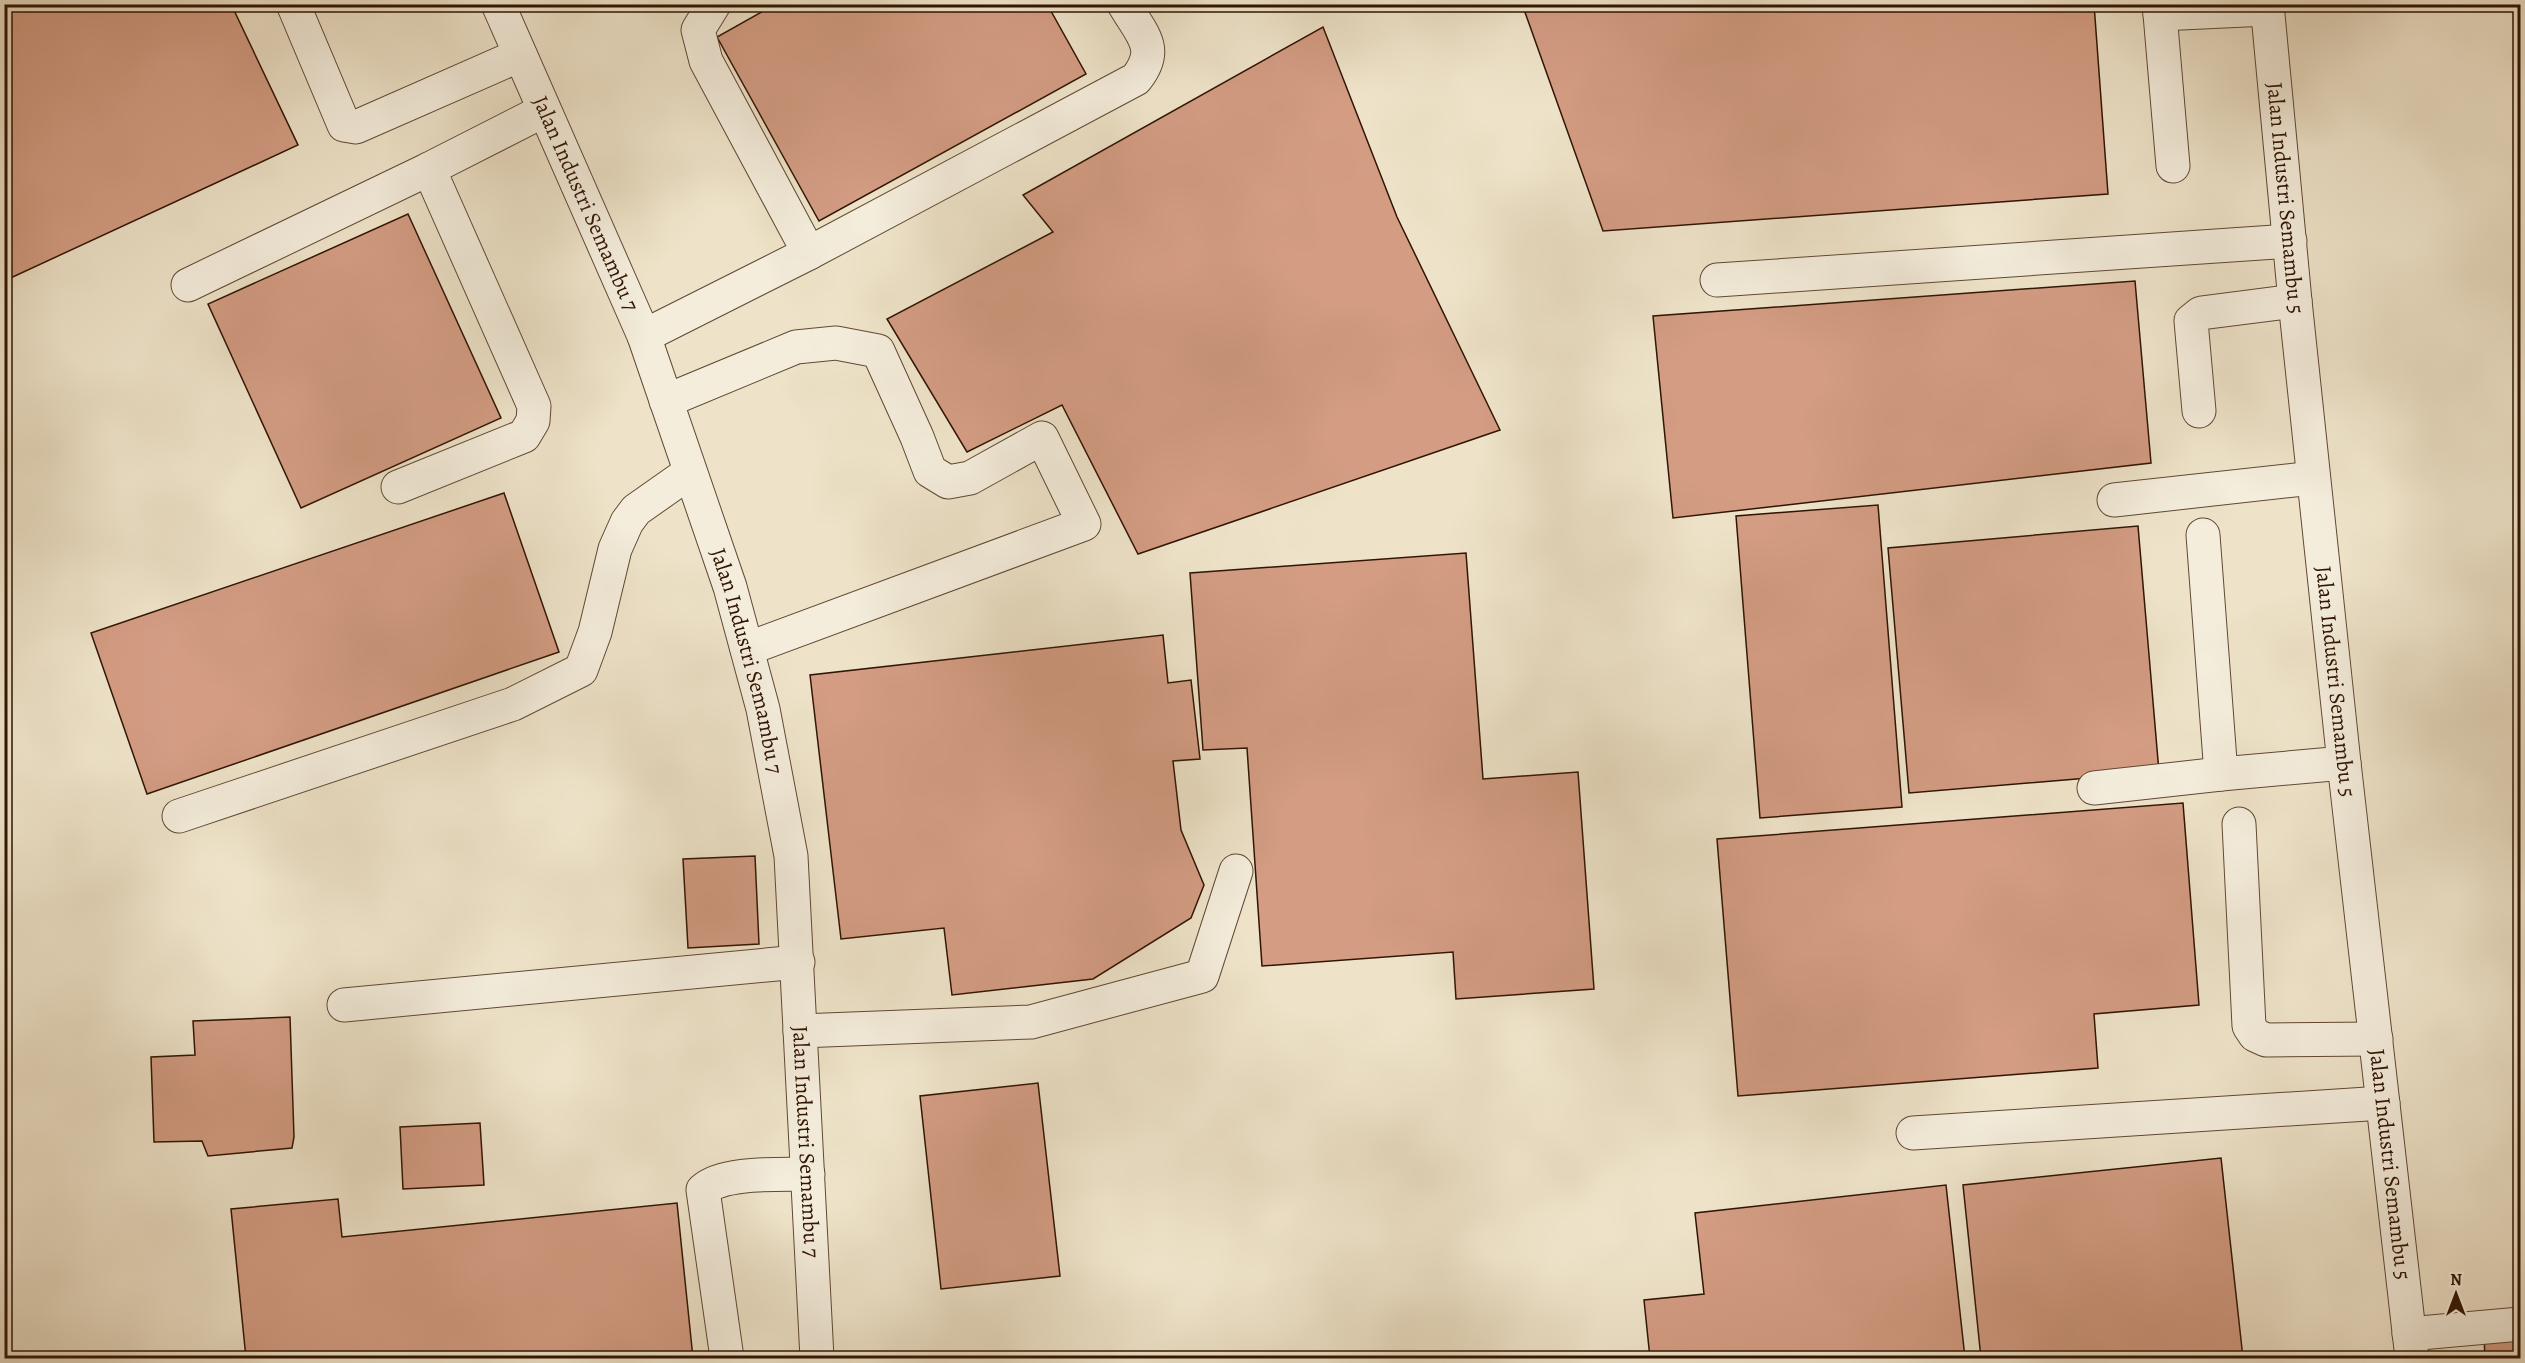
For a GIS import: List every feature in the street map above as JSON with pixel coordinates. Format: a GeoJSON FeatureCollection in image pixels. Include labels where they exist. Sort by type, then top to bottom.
{"type":"FeatureCollection","features":[{"type":"Feature","properties":{"kind":"street"},"geometry":{"type":"LineString","coordinates":[[293,4],[344,125],[349,127],[356,127],[520,55]]}},
{"type":"Feature","properties":{"kind":"street","name":"Jalan Industri Semambu 7"},"geometry":{"type":"LineString","coordinates":[[498,4],[543,111],[644,336],[730,587],[763,710],[791,856],[817,1359]]}},
{"type":"Feature","properties":{"kind":"street"},"geometry":{"type":"LineString","coordinates":[[714,4],[698,30],[706,61],[809,253]]}},
{"type":"Feature","properties":{"kind":"street"},"geometry":{"type":"LineString","coordinates":[[644,336],[809,253],[1136,79],[1147,65],[1150,48],[1124,4]]}},
{"type":"Feature","properties":{"kind":"street"},"geometry":{"type":"LineString","coordinates":[[2173,165],[2159,9],[2267,7]]}},
{"type":"Feature","properties":{"kind":"street","name":"Jalan Industri Semambu 5"},"geometry":{"type":"LineString","coordinates":[[2267,7],[2313,478],[2411,1346]]}},
{"type":"Feature","properties":{"kind":"street"},"geometry":{"type":"LineString","coordinates":[[188,285],[429,169],[543,111]]}},
{"type":"Feature","properties":{"kind":"street"},"geometry":{"type":"LineString","coordinates":[[398,487],[524,436],[533,421],[534,406],[429,169]]}},
{"type":"Feature","properties":{"kind":"street"},"geometry":{"type":"LineString","coordinates":[[1717,280],[2290,241]]}},
{"type":"Feature","properties":{"kind":"street"},"geometry":{"type":"LineString","coordinates":[[2199,411],[2191,321],[2201,313],[2295,301]]}},
{"type":"Feature","properties":{"kind":"street"},"geometry":{"type":"LineString","coordinates":[[666,401],[796,347],[836,343],[878,351],[930,471],[948,482],[970,478],[1042,438],[1084,524],[747,649]]}},
{"type":"Feature","properties":{"kind":"street"},"geometry":{"type":"LineString","coordinates":[[179,816],[513,704],[581,670],[596,632],[615,549],[627,522],[636,510],[690,472]]}},
{"type":"Feature","properties":{"kind":"street"},"geometry":{"type":"LineString","coordinates":[[2114,500],[2313,478]]}},
{"type":"Feature","properties":{"kind":"street"},"geometry":{"type":"LineString","coordinates":[[2203,535],[2221,774]]}},
{"type":"Feature","properties":{"kind":"street"},"geometry":{"type":"LineString","coordinates":[[2094,788],[2344,763]]}},
{"type":"Feature","properties":{"kind":"street"},"geometry":{"type":"LineString","coordinates":[[2239,824],[2249,1026],[2255,1035],[2266,1040],[2376,1039]]}},
{"type":"Feature","properties":{"kind":"street"},"geometry":{"type":"LineString","coordinates":[[800,1031],[1031,1022],[1202,976],[1236,871]]}},
{"type":"Feature","properties":{"kind":"street"},"geometry":{"type":"LineString","coordinates":[[344,1005],[798,962]]}},
{"type":"Feature","properties":{"kind":"street"},"geometry":{"type":"LineString","coordinates":[[1912,1133],[2384,1102]]}},
{"type":"Feature","properties":{"kind":"street"},"geometry":{"type":"LineString","coordinates":[[727,1359],[703,1190],[711,1182],[727,1178],[808,1174]]}},
{"type":"Feature","properties":{"kind":"street"},"geometry":{"type":"LineString","coordinates":[[2411,1346],[2520,1324]]}},
{"type":"Feature","properties":{"kind":"building"},"geometry":{"type":"Polygon","coordinates":[[[4,4],[231,4],[298,145],[4,281],[4,4]]]}},
{"type":"Feature","properties":{"kind":"building"},"geometry":{"type":"Polygon","coordinates":[[[776,4],[1047,4],[1086,74],[819,221],[717,37],[776,4]]]}},
{"type":"Feature","properties":{"kind":"building"},"geometry":{"type":"Polygon","coordinates":[[[1522,4],[2094,4],[2108,194],[1603,231],[1522,4]]]}},
{"type":"Feature","properties":{"kind":"building"},"geometry":{"type":"Polygon","coordinates":[[[1323,27],[1397,217],[1500,430],[1138,554],[1062,405],[967,452],[887,319],[1053,232],[1023,195],[1323,27]]]}},
{"type":"Feature","properties":{"kind":"building"},"geometry":{"type":"Polygon","coordinates":[[[408,214],[501,418],[301,508],[208,304],[408,214]]]}},
{"type":"Feature","properties":{"kind":"building"},"geometry":{"type":"Polygon","coordinates":[[[2135,281],[2151,463],[1673,518],[1653,316],[2135,281]]]}},
{"type":"Feature","properties":{"kind":"building"},"geometry":{"type":"Polygon","coordinates":[[[504,493],[559,652],[147,794],[91,633],[504,493]]]}},
{"type":"Feature","properties":{"kind":"building"},"geometry":{"type":"Polygon","coordinates":[[[1878,505],[1902,807],[1760,818],[1736,516],[1878,505]]]}},
{"type":"Feature","properties":{"kind":"building"},"geometry":{"type":"Polygon","coordinates":[[[2138,526],[2159,772],[1909,793],[1888,548],[2138,526]]]}},
{"type":"Feature","properties":{"kind":"building"},"geometry":{"type":"Polygon","coordinates":[[[1466,553],[1483,779],[1578,772],[1594,989],[1456,999],[1453,952],[1262,966],[1247,748],[1203,750],[1190,573],[1466,553]]]}},
{"type":"Feature","properties":{"kind":"building"},"geometry":{"type":"Polygon","coordinates":[[[1163,635],[1168,683],[1191,680],[1200,759],[1173,761],[1181,830],[1204,885],[1191,918],[1093,979],[952,995],[944,928],[841,939],[810,675],[1163,635]]]}},
{"type":"Feature","properties":{"kind":"building"},"geometry":{"type":"Polygon","coordinates":[[[2183,803],[2199,1005],[2094,1014],[2098,1068],[1738,1096],[1717,839],[2183,803]]]}},
{"type":"Feature","properties":{"kind":"building"},"geometry":{"type":"Polygon","coordinates":[[[755,856],[759,944],[688,948],[683,859],[755,856]]]}},
{"type":"Feature","properties":{"kind":"building"},"geometry":{"type":"Polygon","coordinates":[[[290,1017],[294,1137],[292,1148],[208,1156],[202,1141],[154,1142],[151,1057],[195,1055],[193,1021],[290,1017]]]}},
{"type":"Feature","properties":{"kind":"building"},"geometry":{"type":"Polygon","coordinates":[[[1038,1083],[1060,1276],[941,1289],[920,1096],[1038,1083]]]}},
{"type":"Feature","properties":{"kind":"building"},"geometry":{"type":"Polygon","coordinates":[[[480,1123],[484,1185],[403,1189],[400,1127],[480,1123]]]}},
{"type":"Feature","properties":{"kind":"building"},"geometry":{"type":"Polygon","coordinates":[[[2221,1158],[2243,1358],[1981,1358],[1963,1185],[2221,1158]]]}},
{"type":"Feature","properties":{"kind":"building"},"geometry":{"type":"Polygon","coordinates":[[[1946,1185],[1965,1358],[1650,1358],[1644,1300],[1704,1294],[1695,1213],[1946,1185]]]}},
{"type":"Feature","properties":{"kind":"building"},"geometry":{"type":"Polygon","coordinates":[[[338,1199],[342,1237],[677,1203],[693,1358],[246,1358],[231,1209],[338,1199]]]}},
{"type":"Feature","properties":{"kind":"building"},"geometry":{"type":"Polygon","coordinates":[[[2520,1332],[2520,1358],[2485,1358],[2484,1336],[2520,1332]]]}}]}
